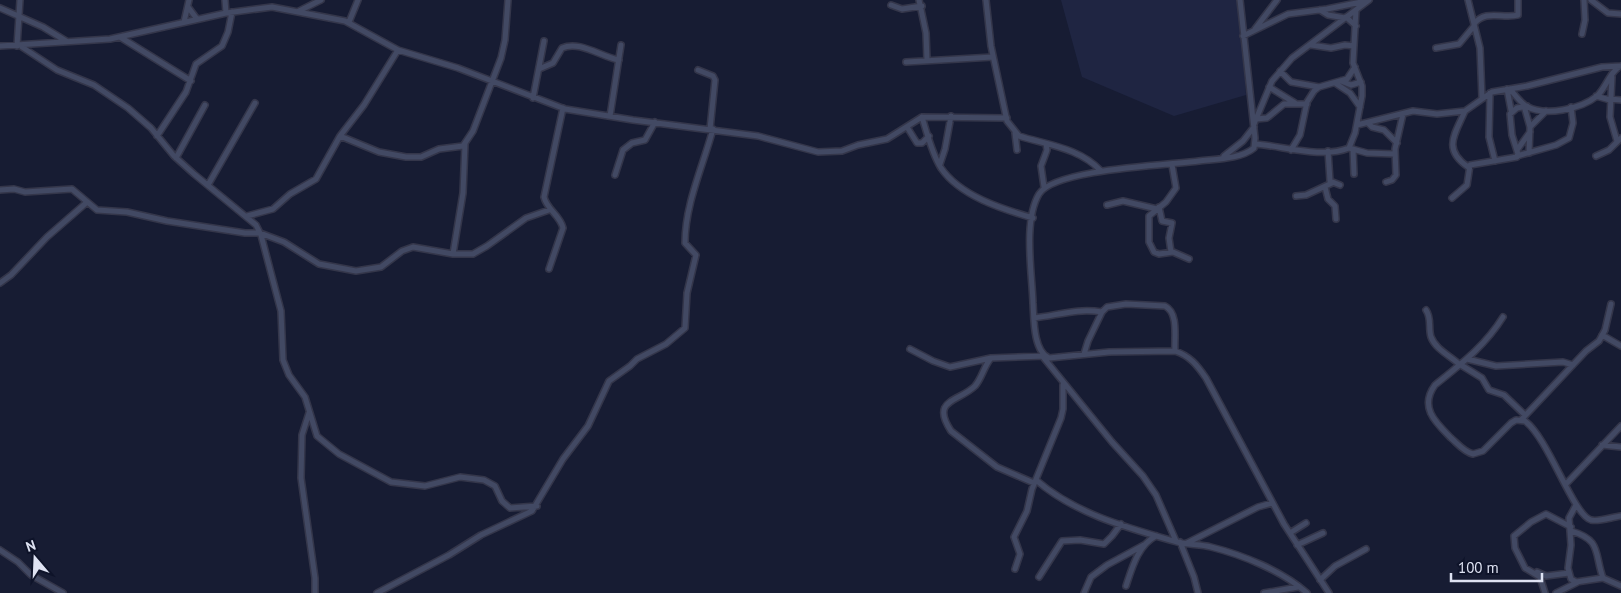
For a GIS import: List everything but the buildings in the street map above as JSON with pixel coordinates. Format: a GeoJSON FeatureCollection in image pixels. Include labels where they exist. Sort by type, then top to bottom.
{"type":"FeatureCollection","features":[{"type":"Feature","properties":{"kind":"street"},"geometry":{"type":"LineString","coordinates":[[19,46],[20,0]]}},
{"type":"Feature","properties":{"kind":"street"},"geometry":{"type":"LineString","coordinates":[[184,22],[189,0]]}},
{"type":"Feature","properties":{"kind":"street"},"geometry":{"type":"LineString","coordinates":[[157,136],[191,81],[196,64],[222,46],[228,32],[229,13],[225,0]]}},
{"type":"Feature","properties":{"kind":"street"},"geometry":{"type":"LineString","coordinates":[[298,11],[321,0]]}},
{"type":"Feature","properties":{"kind":"street"},"geometry":{"type":"LineString","coordinates":[[349,22],[358,0]]}},
{"type":"Feature","properties":{"kind":"street"},"geometry":{"type":"LineString","coordinates":[[453,254],[463,193],[466,144],[492,82],[505,40],[508,0]]}},
{"type":"Feature","properties":{"kind":"street"},"geometry":{"type":"LineString","coordinates":[[986,0],[993,57],[1007,118],[1015,133],[1018,150]]}},
{"type":"Feature","properties":{"kind":"street"},"geometry":{"type":"LineString","coordinates":[[1198,593],[1194,577],[1156,495],[1142,476],[1063,385],[1040,351],[1034,318],[1030,241],[1032,218],[1038,197],[1044,187],[1072,176],[1101,171],[1172,165],[1224,157],[1248,152],[1255,144],[1240,0]]}},
{"type":"Feature","properties":{"kind":"street"},"geometry":{"type":"LineString","coordinates":[[1255,29],[1277,0]]}},
{"type":"Feature","properties":{"kind":"street"},"geometry":{"type":"LineString","coordinates":[[1243,36],[1288,14],[1320,10],[1367,0]]}},
{"type":"Feature","properties":{"kind":"street"},"geometry":{"type":"LineString","coordinates":[[1224,157],[1243,141],[1254,123],[1269,87],[1280,71],[1292,58],[1367,0]]}},
{"type":"Feature","properties":{"kind":"street"},"geometry":{"type":"LineString","coordinates":[[1468,0],[1478,40],[1482,98]]}},
{"type":"Feature","properties":{"kind":"street"},"geometry":{"type":"LineString","coordinates":[[1436,48],[1459,44],[1475,23],[1491,15],[1518,15],[1518,0]]}},
{"type":"Feature","properties":{"kind":"street"},"geometry":{"type":"LineString","coordinates":[[1582,34],[1586,20],[1583,0]]}},
{"type":"Feature","properties":{"kind":"street"},"geometry":{"type":"LineString","coordinates":[[1591,0],[1608,13],[1621,14]]}},
{"type":"Feature","properties":{"kind":"street"},"geometry":{"type":"LineString","coordinates":[[314,14],[315,2]]}},
{"type":"Feature","properties":{"kind":"street"},"geometry":{"type":"LineString","coordinates":[[891,5],[902,9],[920,3],[927,60]]}},
{"type":"Feature","properties":{"kind":"street"},"geometry":{"type":"LineString","coordinates":[[188,7],[197,19]]}},
{"type":"Feature","properties":{"kind":"street"},"geometry":{"type":"LineString","coordinates":[[0,46],[120,37],[197,19],[272,7],[349,22],[398,50],[563,108],[758,136],[818,152],[830,152],[887,139],[922,117],[1007,118]]}},
{"type":"Feature","properties":{"kind":"street"},"geometry":{"type":"LineString","coordinates":[[0,8],[67,42]]}},
{"type":"Feature","properties":{"kind":"street"},"geometry":{"type":"LineString","coordinates":[[1320,10],[1328,15],[1345,18],[1356,26]]}},
{"type":"Feature","properties":{"kind":"street"},"geometry":{"type":"LineString","coordinates":[[1354,174],[1351,148],[1363,90],[1355,67],[1356,10]]}},
{"type":"Feature","properties":{"kind":"street"},"geometry":{"type":"LineString","coordinates":[[120,37],[191,81]]}},
{"type":"Feature","properties":{"kind":"street"},"geometry":{"type":"LineString","coordinates":[[1464,39],[1478,40]]}},
{"type":"Feature","properties":{"kind":"street"},"geometry":{"type":"LineString","coordinates":[[534,98],[544,41]]}},
{"type":"Feature","properties":{"kind":"street"},"geometry":{"type":"LineString","coordinates":[[610,116],[621,45]]}},
{"type":"Feature","properties":{"kind":"street"},"geometry":{"type":"LineString","coordinates":[[1311,45],[1331,48],[1345,45],[1354,46]]}},
{"type":"Feature","properties":{"kind":"street"},"geometry":{"type":"LineString","coordinates":[[19,46],[57,70],[94,85],[128,108],[157,136],[176,158],[256,225],[260,233],[281,310],[284,360],[289,375],[303,392],[315,433],[329,447],[391,482],[425,486],[457,477],[472,477],[484,480],[495,486],[502,501],[510,508],[537,506]]}},
{"type":"Feature","properties":{"kind":"street"},"geometry":{"type":"LineString","coordinates":[[539,68],[553,63],[562,48],[569,46],[581,46],[602,56],[619,60]]}},
{"type":"Feature","properties":{"kind":"street"},"geometry":{"type":"LineString","coordinates":[[246,216],[273,209],[290,194],[312,182],[320,172],[340,136],[364,105],[398,50]]}},
{"type":"Feature","properties":{"kind":"street"},"geometry":{"type":"LineString","coordinates":[[906,62],[993,57]]}},
{"type":"Feature","properties":{"kind":"street"},"geometry":{"type":"LineString","coordinates":[[1511,110],[1525,106],[1546,111],[1588,102],[1596,96],[1615,70],[1621,66]]}},
{"type":"Feature","properties":{"kind":"street"},"geometry":{"type":"LineString","coordinates":[[1468,167],[1455,156],[1452,140],[1454,131],[1465,111],[1482,98],[1490,93],[1527,86],[1577,72],[1621,66]]}},
{"type":"Feature","properties":{"kind":"street"},"geometry":{"type":"LineString","coordinates":[[1291,150],[1300,135],[1307,104],[1314,91],[1349,78],[1355,67]]}},
{"type":"Feature","properties":{"kind":"street"},"geometry":{"type":"LineString","coordinates":[[377,593],[449,555],[481,535],[526,515],[537,506],[558,467],[588,426],[609,381],[638,358],[666,344],[685,328],[687,293],[696,255],[685,244],[691,203],[711,129],[715,80],[713,76],[698,70]]}},
{"type":"Feature","properties":{"kind":"street"},"geometry":{"type":"LineString","coordinates":[[1280,71],[1291,82],[1319,88]]}},
{"type":"Feature","properties":{"kind":"street"},"geometry":{"type":"LineString","coordinates":[[1596,156],[1609,150],[1619,139],[1610,117],[1612,76]]}},
{"type":"Feature","properties":{"kind":"street"},"geometry":{"type":"LineString","coordinates":[[1338,82],[1351,85],[1360,82]]}},
{"type":"Feature","properties":{"kind":"street"},"geometry":{"type":"LineString","coordinates":[[1338,82],[1350,93],[1360,107]]}},
{"type":"Feature","properties":{"kind":"street"},"geometry":{"type":"LineString","coordinates":[[1269,87],[1295,103]]}},
{"type":"Feature","properties":{"kind":"street"},"geometry":{"type":"LineString","coordinates":[[1509,89],[1525,106],[1530,130],[1529,153]]}},
{"type":"Feature","properties":{"kind":"street"},"geometry":{"type":"LineString","coordinates":[[1509,89],[1510,122],[1517,153]]}},
{"type":"Feature","properties":{"kind":"street"},"geometry":{"type":"LineString","coordinates":[[1490,93],[1489,137],[1495,161]]}},
{"type":"Feature","properties":{"kind":"street"},"geometry":{"type":"LineString","coordinates":[[1596,96],[1621,100]]}},
{"type":"Feature","properties":{"kind":"street"},"geometry":{"type":"LineString","coordinates":[[208,185],[255,103]]}},
{"type":"Feature","properties":{"kind":"street"},"geometry":{"type":"LineString","coordinates":[[1254,123],[1267,118],[1284,104],[1307,104]]}},
{"type":"Feature","properties":{"kind":"street"},"geometry":{"type":"LineString","coordinates":[[176,158],[205,105]]}},
{"type":"Feature","properties":{"kind":"street"},"geometry":{"type":"LineString","coordinates":[[1517,153],[1529,153],[1556,145],[1569,138],[1573,123],[1571,107]]}},
{"type":"Feature","properties":{"kind":"street"},"geometry":{"type":"LineString","coordinates":[[549,269],[563,228],[558,218],[549,210],[546,204],[544,190],[563,108]]}},
{"type":"Feature","properties":{"kind":"street"},"geometry":{"type":"LineString","coordinates":[[1357,125],[1413,111],[1437,114],[1465,111]]}},
{"type":"Feature","properties":{"kind":"street"},"geometry":{"type":"LineString","coordinates":[[1468,167],[1473,164],[1511,159],[1517,153],[1530,130],[1546,111]]}},
{"type":"Feature","properties":{"kind":"street"},"geometry":{"type":"LineString","coordinates":[[1386,182],[1392,180],[1396,175],[1395,154],[1403,114]]}},
{"type":"Feature","properties":{"kind":"street"},"geometry":{"type":"LineString","coordinates":[[940,165],[946,149],[951,116]]}},
{"type":"Feature","properties":{"kind":"street"},"geometry":{"type":"LineString","coordinates":[[922,117],[940,165],[948,176],[967,191],[1003,208],[1032,218]]}},
{"type":"Feature","properties":{"kind":"street"},"geometry":{"type":"LineString","coordinates":[[615,175],[623,150],[632,143],[645,140],[655,122]]}},
{"type":"Feature","properties":{"kind":"street"},"geometry":{"type":"LineString","coordinates":[[1368,123],[1372,127],[1384,130],[1397,143]]}},
{"type":"Feature","properties":{"kind":"street"},"geometry":{"type":"LineString","coordinates":[[907,127],[917,143],[922,143],[929,136]]}},
{"type":"Feature","properties":{"kind":"street"},"geometry":{"type":"LineString","coordinates":[[1015,133],[1080,154],[1101,171]]}},
{"type":"Feature","properties":{"kind":"street"},"geometry":{"type":"LineString","coordinates":[[340,136],[379,152],[406,157],[426,156],[439,149],[456,149],[466,144]]}},
{"type":"Feature","properties":{"kind":"street"},"geometry":{"type":"LineString","coordinates":[[1044,187],[1041,166],[1047,150],[1046,144]]}},
{"type":"Feature","properties":{"kind":"street"},"geometry":{"type":"LineString","coordinates":[[1255,144],[1291,150],[1328,151],[1351,148],[1367,153],[1395,154]]}},
{"type":"Feature","properties":{"kind":"street"},"geometry":{"type":"LineString","coordinates":[[1328,151],[1328,175],[1332,183]]}},
{"type":"Feature","properties":{"kind":"street"},"geometry":{"type":"LineString","coordinates":[[1172,165],[1176,188],[1166,202],[1148,219],[1151,248],[1159,254],[1171,252],[1189,259]]}},
{"type":"Feature","properties":{"kind":"street"},"geometry":{"type":"LineString","coordinates":[[1452,198],[1467,185],[1468,167]]}},
{"type":"Feature","properties":{"kind":"street"},"geometry":{"type":"LineString","coordinates":[[1296,196],[1332,183],[1340,184]]}},
{"type":"Feature","properties":{"kind":"street"},"geometry":{"type":"LineString","coordinates":[[1325,187],[1328,200],[1336,210],[1336,219]]}},
{"type":"Feature","properties":{"kind":"street"},"geometry":{"type":"LineString","coordinates":[[0,190],[14,189],[25,192],[72,189],[86,203],[97,210],[127,212],[167,221],[245,233],[260,233],[284,242],[319,264],[356,271],[381,267],[402,251],[413,247],[453,254],[473,254],[526,218],[549,210]]}},
{"type":"Feature","properties":{"kind":"street"},"geometry":{"type":"LineString","coordinates":[[1107,205],[1123,201],[1158,208]]}},
{"type":"Feature","properties":{"kind":"street"},"geometry":{"type":"LineString","coordinates":[[0,283],[11,275],[47,237],[86,203]]}},
{"type":"Feature","properties":{"kind":"street"},"geometry":{"type":"LineString","coordinates":[[1158,208],[1162,221],[1172,223],[1169,238],[1171,252]]}},
{"type":"Feature","properties":{"kind":"street"},"geometry":{"type":"LineString","coordinates":[[1084,354],[1088,340],[1102,312],[1113,305],[1126,304],[1168,307],[1174,317],[1175,350]]}},
{"type":"Feature","properties":{"kind":"street"},"geometry":{"type":"LineString","coordinates":[[1503,317],[1492,334],[1461,365],[1435,384],[1428,398],[1429,411],[1436,423],[1461,448],[1473,454],[1483,451],[1510,423],[1523,418],[1602,335],[1611,304]]}},
{"type":"Feature","properties":{"kind":"street"},"geometry":{"type":"LineString","coordinates":[[1034,318],[1060,316],[1073,310],[1102,312]]}},
{"type":"Feature","properties":{"kind":"street"},"geometry":{"type":"LineString","coordinates":[[1426,310],[1431,319],[1433,339],[1441,350],[1482,378],[1487,388],[1502,393],[1547,447],[1576,505],[1585,517],[1592,520],[1621,516]]}},
{"type":"Feature","properties":{"kind":"street"},"geometry":{"type":"LineString","coordinates":[[1602,335],[1621,346]]}},
{"type":"Feature","properties":{"kind":"street"},"geometry":{"type":"LineString","coordinates":[[910,349],[933,362],[950,367],[990,358],[1044,356],[1057,358],[1084,354],[1175,350],[1185,354],[1196,363],[1206,378],[1272,503],[1329,593]]}},
{"type":"Feature","properties":{"kind":"street"},"geometry":{"type":"LineString","coordinates":[[990,358],[973,388],[948,403],[944,413],[947,424],[952,432],[997,468],[1035,481],[1063,501],[1081,510],[1156,536],[1226,551],[1299,586],[1307,593]]}},
{"type":"Feature","properties":{"kind":"street"},"geometry":{"type":"LineString","coordinates":[[1467,359],[1496,366],[1563,362],[1573,365]]}},
{"type":"Feature","properties":{"kind":"street"},"geometry":{"type":"LineString","coordinates":[[1015,569],[1020,554],[1014,537],[1027,511],[1035,481],[1061,418],[1064,403],[1063,385]]}},
{"type":"Feature","properties":{"kind":"street"},"geometry":{"type":"LineString","coordinates":[[310,411],[302,435],[301,478],[316,578],[315,593]]}},
{"type":"Feature","properties":{"kind":"street"},"geometry":{"type":"LineString","coordinates":[[1566,484],[1621,426]]}},
{"type":"Feature","properties":{"kind":"street"},"geometry":{"type":"LineString","coordinates":[[1602,445],[1621,447]]}},
{"type":"Feature","properties":{"kind":"street"},"geometry":{"type":"LineString","coordinates":[[1187,544],[1258,507],[1272,503]]}},
{"type":"Feature","properties":{"kind":"street"},"geometry":{"type":"LineString","coordinates":[[1576,505],[1569,518],[1571,529],[1569,573],[1572,580],[1578,582]]}},
{"type":"Feature","properties":{"kind":"street"},"geometry":{"type":"LineString","coordinates":[[1545,593],[1540,577],[1529,572],[1515,548],[1513,539],[1515,534],[1546,514],[1580,533],[1595,545],[1603,578]]}},
{"type":"Feature","properties":{"kind":"street"},"geometry":{"type":"LineString","coordinates":[[1290,533],[1306,523]]}},
{"type":"Feature","properties":{"kind":"street"},"geometry":{"type":"LineString","coordinates":[[1039,577],[1062,541],[1080,540],[1104,544],[1121,524]]}},
{"type":"Feature","properties":{"kind":"street"},"geometry":{"type":"LineString","coordinates":[[1297,545],[1323,533]]}},
{"type":"Feature","properties":{"kind":"street"},"geometry":{"type":"LineString","coordinates":[[1084,593],[1091,577],[1107,564],[1144,545],[1156,536]]}},
{"type":"Feature","properties":{"kind":"street"},"geometry":{"type":"LineString","coordinates":[[1126,586],[1144,545]]}},
{"type":"Feature","properties":{"kind":"street"},"geometry":{"type":"LineString","coordinates":[[1320,580],[1340,563],[1366,549]]}},
{"type":"Feature","properties":{"kind":"street"},"geometry":{"type":"LineString","coordinates":[[0,550],[18,562],[36,579],[63,593]]}},
{"type":"Feature","properties":{"kind":"street"},"geometry":{"type":"LineString","coordinates":[[1529,572],[1546,576],[1569,573]]}},
{"type":"Feature","properties":{"kind":"street"},"geometry":{"type":"LineString","coordinates":[[1556,593],[1578,582],[1603,578],[1621,586]]}},
{"type":"Feature","properties":{"kind":"street"},"geometry":{"type":"LineString","coordinates":[[1264,593],[1299,586]]}},
{"type":"Feature","properties":{"kind":"street"},"geometry":{"type":"LineString","coordinates":[[1285,593],[1289,588]]}},
{"type":"Feature","properties":{"kind":"shaded area"},"geometry":{"type":"Polygon","coordinates":[[[1061,0],[1240,0],[1246,95],[1174,116],[1082,77],[1061,0]]]}}]}
